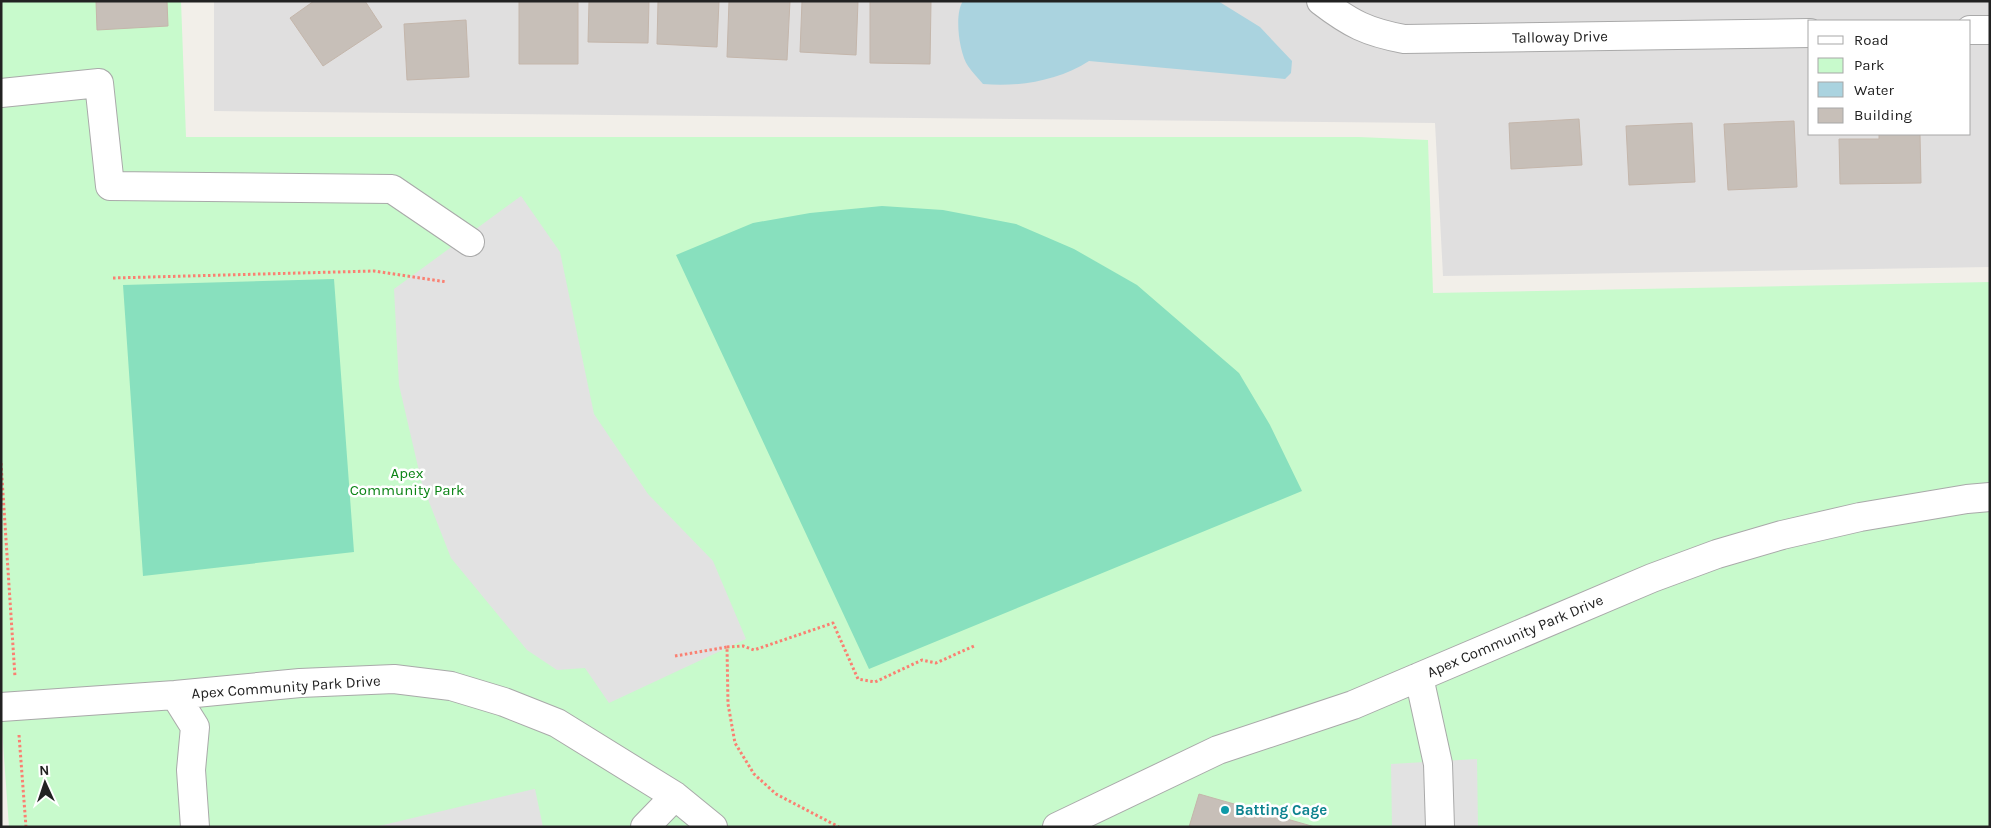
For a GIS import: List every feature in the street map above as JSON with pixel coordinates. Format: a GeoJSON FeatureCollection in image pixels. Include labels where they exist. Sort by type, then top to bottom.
{"type":"FeatureCollection","features":[{"type":"Feature","properties":{"kind":"street","name":"Talloway Drive"},"geometry":{"type":"LineString","coordinates":[[1321,1],[1346,20],[1374,33],[1404,39],[1808,33]]}},
{"type":"Feature","properties":{"kind":"street"},"geometry":{"type":"LineString","coordinates":[[1971,30],[1990,30]]}},
{"type":"Feature","properties":{"kind":"street"},"geometry":{"type":"LineString","coordinates":[[1,92],[99,83],[110,186],[392,189],[470,242]]}},
{"type":"Feature","properties":{"kind":"street","name":"Apex Community Park Drive"},"geometry":{"type":"LineString","coordinates":[[1057,827],[1218,750],[1353,705],[1652,578],[1717,554],[1782,535],[1860,517],[1967,499],[1990,497]]}},
{"type":"Feature","properties":{"kind":"street"},"geometry":{"type":"LineString","coordinates":[[1419,677],[1438,764],[1440,827]]}},
{"type":"Feature","properties":{"kind":"street","name":"Apex Community Park Drive"},"geometry":{"type":"LineString","coordinates":[[1,707],[175,695],[300,683],[394,679],[451,686],[504,702],[557,723],[675,796],[713,827]]}},
{"type":"Feature","properties":{"kind":"street"},"geometry":{"type":"LineString","coordinates":[[175,695],[195,727],[191,770],[195,827]]}},
{"type":"Feature","properties":{"kind":"street"},"geometry":{"type":"LineString","coordinates":[[645,827],[675,796]]}},
{"type":"Feature","properties":{"kind":"path"},"geometry":{"type":"LineString","coordinates":[[113,278],[374,271],[447,282]]}},
{"type":"Feature","properties":{"kind":"path"},"geometry":{"type":"LineString","coordinates":[[1,463],[14,661]]}},
{"type":"Feature","properties":{"kind":"path"},"geometry":{"type":"LineString","coordinates":[[675,656],[727,647],[743,646],[754,650],[833,623],[858,678],[875,682],[922,660],[936,663],[974,646]]}},
{"type":"Feature","properties":{"kind":"path"},"geometry":{"type":"LineString","coordinates":[[727,647],[728,704],[735,743],[754,774],[776,794],[839,827]]}},
{"type":"Feature","properties":{"kind":"path"},"geometry":{"type":"LineString","coordinates":[[22,762],[26,827]]}},
{"type":"Feature","properties":{"kind":"shaded area"},"geometry":{"type":"Polygon","coordinates":[[[214,1],[1990,1],[1990,267],[1443,276],[1435,123],[214,111],[214,1]]]}},
{"type":"Feature","properties":{"kind":"shaded area"},"geometry":{"type":"Polygon","coordinates":[[[521,196],[560,252],[594,414],[648,494],[713,561],[746,639],[609,703],[585,668],[557,670],[527,650],[451,558],[422,484],[399,385],[394,289],[521,196]]]}},
{"type":"Feature","properties":{"kind":"shaded area"},"geometry":{"type":"Polygon","coordinates":[[[1477,759],[1478,827],[1392,827],[1391,764],[1477,759]]]}},
{"type":"Feature","properties":{"kind":"shaded area"},"geometry":{"type":"Polygon","coordinates":[[[534,789],[543,827],[375,827],[534,789]]]}},
{"type":"Feature","properties":{"kind":"green space","name":"Apex Community Park"},"geometry":{"type":"Polygon","coordinates":[[[1,1],[181,1],[186,137],[1359,137],[1428,140],[1433,293],[1990,282],[1990,827],[9,827],[1,715],[1,1]]]}},
{"type":"Feature","properties":{"kind":"green space"},"geometry":{"type":"Polygon","coordinates":[[[882,206],[943,210],[1016,224],[1074,249],[1137,285],[1239,373],[1270,425],[1302,491],[869,669],[676,255],[753,223],[810,213],[882,206]]]}},
{"type":"Feature","properties":{"kind":"green space"},"geometry":{"type":"Polygon","coordinates":[[[334,279],[354,552],[143,576],[123,285],[334,279]]]}},
{"type":"Feature","properties":{"kind":"water"},"geometry":{"type":"Polygon","coordinates":[[[963,1],[1218,1],[1260,27],[1292,61],[1291,73],[1285,79],[1089,61],[1077,68],[1038,81],[997,85],[983,84],[968,66],[962,52],[958,24],[960,7],[963,1]]]}},
{"type":"Feature","properties":{"kind":"building"},"geometry":{"type":"Polygon","coordinates":[[[96,1],[167,1],[168,26],[97,30],[96,1]]]}},
{"type":"Feature","properties":{"kind":"building"},"geometry":{"type":"Polygon","coordinates":[[[314,1],[365,1],[382,27],[323,66],[290,18],[314,1]]]}},
{"type":"Feature","properties":{"kind":"building"},"geometry":{"type":"Polygon","coordinates":[[[519,1],[578,1],[578,64],[519,64],[519,1]]]}},
{"type":"Feature","properties":{"kind":"building"},"geometry":{"type":"Polygon","coordinates":[[[589,1],[649,1],[648,43],[588,42],[589,1]]]}},
{"type":"Feature","properties":{"kind":"building"},"geometry":{"type":"Polygon","coordinates":[[[658,1],[719,1],[717,47],[657,44],[658,1]]]}},
{"type":"Feature","properties":{"kind":"building"},"geometry":{"type":"Polygon","coordinates":[[[729,1],[790,1],[787,60],[727,57],[729,1]]]}},
{"type":"Feature","properties":{"kind":"building"},"geometry":{"type":"Polygon","coordinates":[[[802,1],[858,1],[856,55],[800,52],[802,1]]]}},
{"type":"Feature","properties":{"kind":"building"},"geometry":{"type":"Polygon","coordinates":[[[870,1],[931,1],[930,64],[870,63],[870,1]]]}},
{"type":"Feature","properties":{"kind":"building"},"geometry":{"type":"Polygon","coordinates":[[[466,20],[469,77],[407,80],[404,24],[466,20]]]}},
{"type":"Feature","properties":{"kind":"building"},"geometry":{"type":"Polygon","coordinates":[[[1579,119],[1582,165],[1511,169],[1509,123],[1579,119]]]}},
{"type":"Feature","properties":{"kind":"building"},"geometry":{"type":"Polygon","coordinates":[[[1794,121],[1797,187],[1728,190],[1724,124],[1794,121]]]}},
{"type":"Feature","properties":{"kind":"building"},"geometry":{"type":"Polygon","coordinates":[[[1692,123],[1695,182],[1629,185],[1626,126],[1692,123]]]}},
{"type":"Feature","properties":{"kind":"building"},"geometry":{"type":"Polygon","coordinates":[[[1879,135],[1920,135],[1921,183],[1840,184],[1839,139],[1879,139],[1879,135]]]}},
{"type":"Feature","properties":{"kind":"building","name":"Batting Cage"},"geometry":{"type":"Polygon","coordinates":[[[1199,794],[1315,827],[1189,827],[1199,794]]]}},
{"type":"Feature","properties":{"kind":"place","name":"Batting Cage"},"geometry":{"type":"Point","coordinates":[1225,810]}}]}
